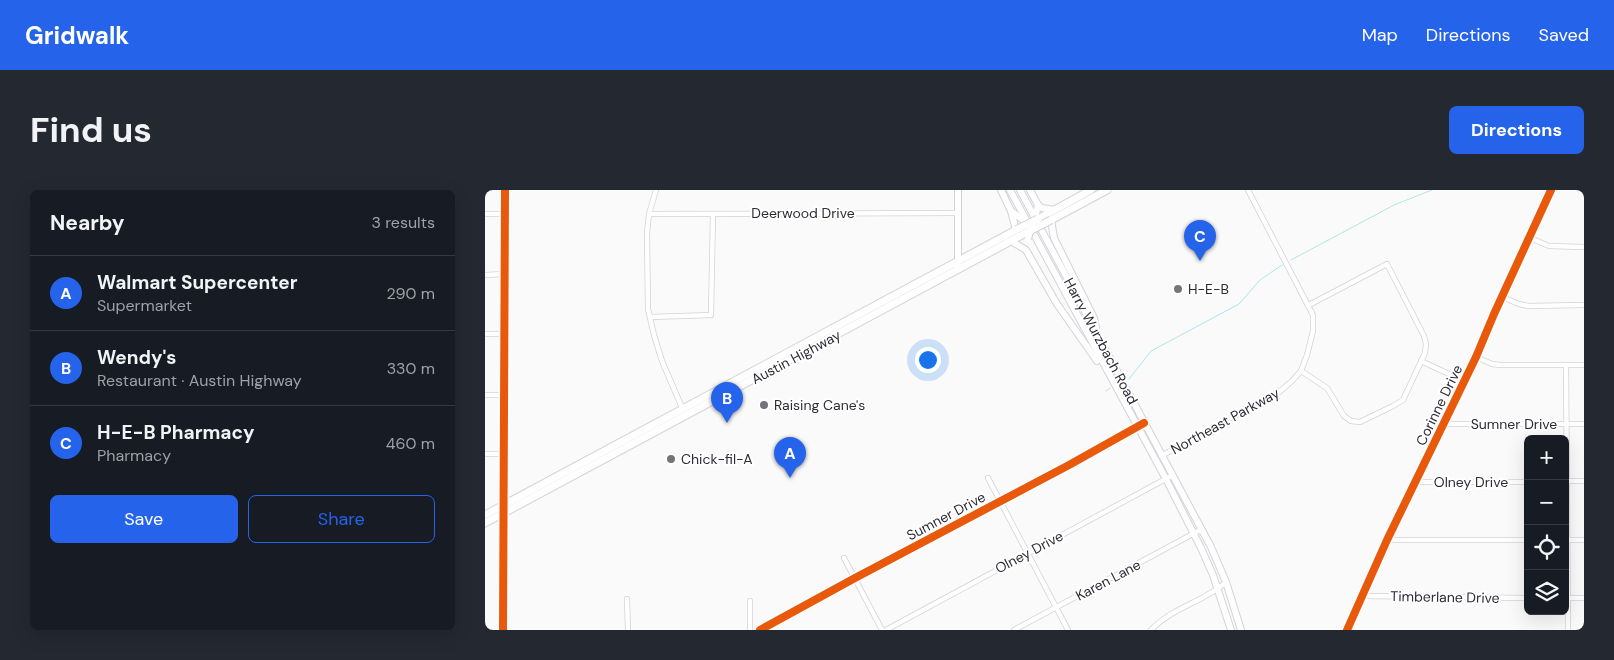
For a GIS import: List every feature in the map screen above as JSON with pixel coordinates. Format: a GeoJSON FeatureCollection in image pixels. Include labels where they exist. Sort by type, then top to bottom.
{"type":"FeatureCollection","features":[{"type":"Feature","properties":{"kind":"main road"},"geometry":{"type":"LineString","coordinates":[[958,190],[957,261],[959,269]]}},
{"type":"Feature","properties":{"kind":"main road"},"geometry":{"type":"LineString","coordinates":[[1001,190],[1011,211],[1030,226],[1043,230],[1054,238]]}},
{"type":"Feature","properties":{"kind":"main road","name":"Harry Wurzbach Road"},"geometry":{"type":"LineString","coordinates":[[1010,190],[1081,330],[1107,371],[1194,534],[1213,574],[1231,630]]}},
{"type":"Feature","properties":{"kind":"main road","name":"Harry Wurzbach Road"},"geometry":{"type":"LineString","coordinates":[[1020,190],[1202,530],[1220,566],[1241,630]]}},
{"type":"Feature","properties":{"kind":"main road"},"geometry":{"type":"LineString","coordinates":[[1030,190],[1038,205],[1042,208],[1054,210]]}},
{"type":"Feature","properties":{"kind":"main road","name":"Austin Highway"},"geometry":{"type":"LineString","coordinates":[[485,515],[957,261],[999,243],[1011,241],[1054,210],[1091,193],[1107,190]]}},
{"type":"Feature","properties":{"kind":"main road","name":"Austin Highway"},"geometry":{"type":"LineString","coordinates":[[485,523],[959,269],[999,243],[1030,226],[1051,220],[1069,210],[1091,193]]}},
{"type":"Feature","properties":{"kind":"main road"},"geometry":{"type":"LineString","coordinates":[[1026,250],[1030,226],[1038,205]]}},
{"type":"Feature","properties":{"kind":"main road"},"geometry":{"type":"LineString","coordinates":[[1011,211],[1030,226]]}},
{"type":"Feature","properties":{"kind":"main road"},"geometry":{"type":"LineString","coordinates":[[1051,220],[1054,238],[1094,318],[1099,338]]}},
{"type":"Feature","properties":{"kind":"main road"},"geometry":{"type":"LineString","coordinates":[[1011,241],[1026,250],[1057,304],[1081,330],[1094,339],[1106,360],[1111,360]]}},
{"type":"Feature","properties":{"kind":"street"},"geometry":{"type":"LineString","coordinates":[[503,630],[502,514],[505,190]]}},
{"type":"Feature","properties":{"kind":"street"},"geometry":{"type":"LineString","coordinates":[[656,190],[649,214],[647,232],[647,290],[650,317],[662,361],[686,416]]}},
{"type":"Feature","properties":{"kind":"street","name":"Northeast Parkway"},"geometry":{"type":"LineString","coordinates":[[1155,459],[1279,392],[1301,371],[1310,347],[1313,315],[1249,190]]}},
{"type":"Feature","properties":{"kind":"street","name":"Corinne Drive"},"geometry":{"type":"LineString","coordinates":[[1347,630],[1387,540],[1476,357],[1551,190]]}},
{"type":"Feature","properties":{"kind":"street","name":"Deerwood Drive"},"geometry":{"type":"LineString","coordinates":[[649,214],[958,213]]}},
{"type":"Feature","properties":{"kind":"street"},"geometry":{"type":"LineString","coordinates":[[485,214],[505,214]]}},
{"type":"Feature","properties":{"kind":"street"},"geometry":{"type":"LineString","coordinates":[[650,317],[711,315],[713,214]]}},
{"type":"Feature","properties":{"kind":"street"},"geometry":{"type":"LineString","coordinates":[[1530,238],[1549,246],[1584,247]]}},
{"type":"Feature","properties":{"kind":"street"},"geometry":{"type":"LineString","coordinates":[[1301,371],[1321,382],[1327,388],[1344,416],[1351,421],[1357,422],[1369,419],[1403,400],[1426,344],[1425,338],[1387,264],[1309,306]]}},
{"type":"Feature","properties":{"kind":"street"},"geometry":{"type":"LineString","coordinates":[[485,275],[504,274]]}},
{"type":"Feature","properties":{"kind":"street"},"geometry":{"type":"LineString","coordinates":[[1502,297],[1528,306],[1584,306]]}},
{"type":"Feature","properties":{"kind":"street"},"geometry":{"type":"LineString","coordinates":[[485,334],[504,334]]}},
{"type":"Feature","properties":{"kind":"street"},"geometry":{"type":"LineString","coordinates":[[1476,357],[1492,364],[1501,365],[1584,365]]}},
{"type":"Feature","properties":{"kind":"street"},"geometry":{"type":"LineString","coordinates":[[1421,360],[1464,381]]}},
{"type":"Feature","properties":{"kind":"street"},"geometry":{"type":"LineString","coordinates":[[1565,480],[1566,365]]}},
{"type":"Feature","properties":{"kind":"street"},"geometry":{"type":"LineString","coordinates":[[485,395],[503,395]]}},
{"type":"Feature","properties":{"kind":"street","name":"Sumner Drive"},"geometry":{"type":"LineString","coordinates":[[760,630],[1145,423]]}},
{"type":"Feature","properties":{"kind":"street","name":"Sumner Drive"},"geometry":{"type":"LineString","coordinates":[[1444,424],[1584,424]]}},
{"type":"Feature","properties":{"kind":"street"},"geometry":{"type":"LineString","coordinates":[[485,454],[503,454]]}},
{"type":"Feature","properties":{"kind":"street","name":"Olney Drive"},"geometry":{"type":"LineString","coordinates":[[884,630],[1173,475]]}},
{"type":"Feature","properties":{"kind":"street"},"geometry":{"type":"LineString","coordinates":[[988,478],[1068,630]]}},
{"type":"Feature","properties":{"kind":"street"},"geometry":{"type":"LineString","coordinates":[[1569,482],[1584,481]]}},
{"type":"Feature","properties":{"kind":"street","name":"Olney Drive"},"geometry":{"type":"LineString","coordinates":[[1415,482],[1524,482]]}},
{"type":"Feature","properties":{"kind":"street","name":"Karen Lane"},"geometry":{"type":"LineString","coordinates":[[1014,630],[1202,530]]}},
{"type":"Feature","properties":{"kind":"street"},"geometry":{"type":"LineString","coordinates":[[1387,540],[1524,540]]}},
{"type":"Feature","properties":{"kind":"street"},"geometry":{"type":"LineString","coordinates":[[1569,540],[1584,540]]}},
{"type":"Feature","properties":{"kind":"street"},"geometry":{"type":"LineString","coordinates":[[844,558],[884,630]]}},
{"type":"Feature","properties":{"kind":"street"},"geometry":{"type":"LineString","coordinates":[[1151,630],[1170,615],[1217,590],[1226,582]]}},
{"type":"Feature","properties":{"kind":"street","name":"Timberlane Drive"},"geometry":{"type":"LineString","coordinates":[[1363,596],[1524,598]]}},
{"type":"Feature","properties":{"kind":"street"},"geometry":{"type":"LineString","coordinates":[[1569,598],[1584,598]]}},
{"type":"Feature","properties":{"kind":"street"},"geometry":{"type":"LineString","coordinates":[[627,599],[628,630]]}},
{"type":"Feature","properties":{"kind":"street"},"geometry":{"type":"LineString","coordinates":[[750,600],[750,630]]}},
{"type":"Feature","properties":{"kind":"street"},"geometry":{"type":"LineString","coordinates":[[1568,615],[1568,630]]}},
{"type":"Feature","properties":{"kind":"waterway"},"geometry":{"type":"LineString","coordinates":[[1291,260],[1394,205],[1432,190]]}},
{"type":"Feature","properties":{"kind":"waterway"},"geometry":{"type":"LineString","coordinates":[[1129,379],[1151,351],[1239,304],[1260,280],[1282,265]]}},
{"type":"Feature","properties":{"kind":"waterway"},"geometry":{"type":"LineString","coordinates":[[1106,391],[1110,388]]}},
{"type":"Feature","properties":{"kind":"cycle path"},"geometry":{"type":"LineString","coordinates":[[503,630],[505,190]]}},
{"type":"Feature","properties":{"kind":"cycle path"},"geometry":{"type":"LineString","coordinates":[[1347,630],[1387,540],[1476,357],[1551,190]]}},
{"type":"Feature","properties":{"kind":"cycle path"},"geometry":{"type":"LineString","coordinates":[[760,630],[1144,423]]}},
{"type":"Feature","properties":{"kind":"place","name":"H-E-B Pharmacy"},"geometry":{"type":"Point","coordinates":[1200,261]}},
{"type":"Feature","properties":{"kind":"place","name":"H-E-B"},"geometry":{"type":"Point","coordinates":[1178,289]}},
{"type":"Feature","properties":{"kind":"place","name":"Raising Cane's"},"geometry":{"type":"Point","coordinates":[764,405]}},
{"type":"Feature","properties":{"kind":"place","name":"Wendy's"},"geometry":{"type":"Point","coordinates":[727,423]}},
{"type":"Feature","properties":{"kind":"place","name":"Chick-fil-A"},"geometry":{"type":"Point","coordinates":[671,459]}},
{"type":"Feature","properties":{"kind":"place","name":"Walmart Supercenter"},"geometry":{"type":"Point","coordinates":[790,478]}}]}
